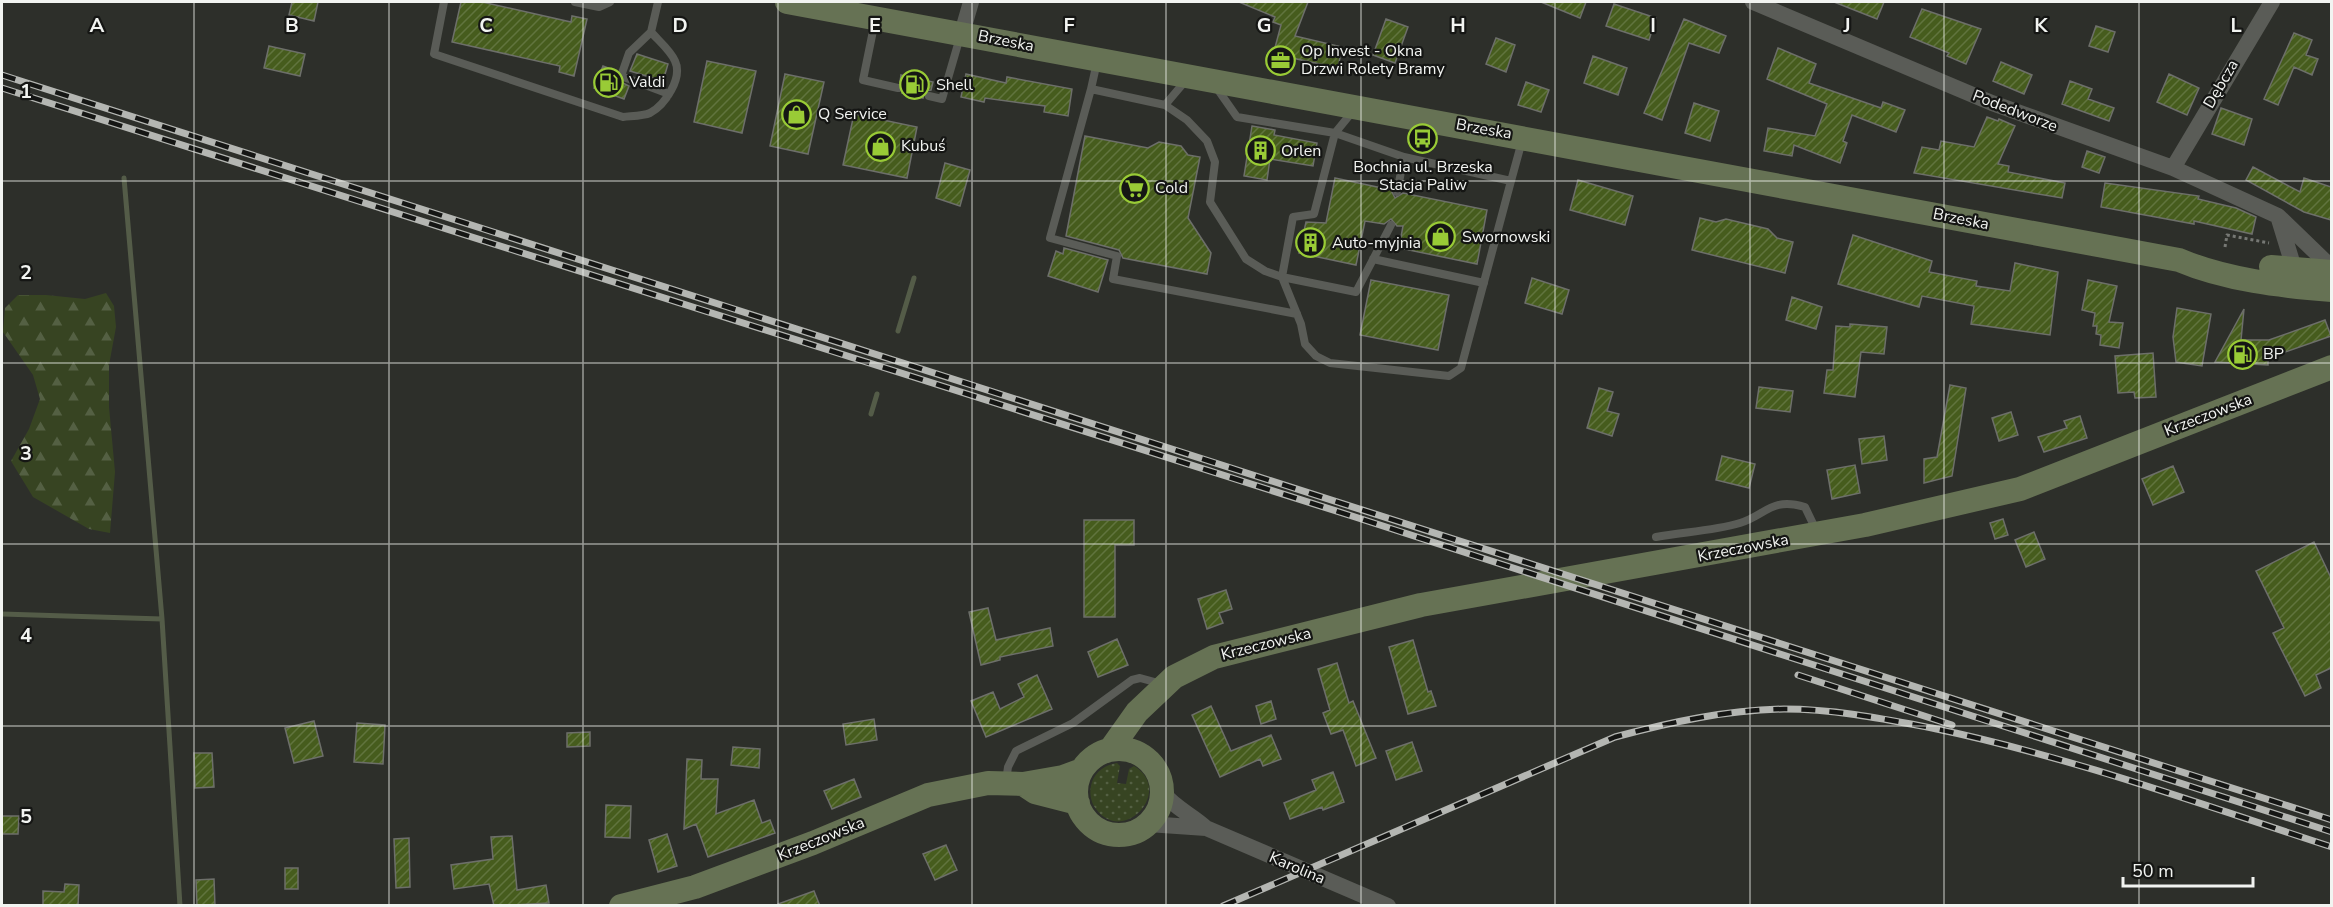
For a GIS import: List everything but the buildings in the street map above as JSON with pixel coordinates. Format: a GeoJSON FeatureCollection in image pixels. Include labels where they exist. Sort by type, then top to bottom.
{"type":"FeatureCollection","features":[{"type":"Feature","properties":{"kind":"main road","name":"Brzeska"},"geometry":{"type":"LineString","coordinates":[[787,2],[2180,260],[2202,270],[2298,279],[2331,290]]}},
{"type":"Feature","properties":{"kind":"main road","name":"Brzeska"},"geometry":{"type":"LineString","coordinates":[[2298,279],[2331,270]]}},
{"type":"Feature","properties":{"kind":"main road","name":"Krzeczowska"},"geometry":{"type":"LineString","coordinates":[[1110,750],[1122,737],[1132,718],[1182,671],[1214,657],[1421,605],[1926,513],[2020,489],[2331,367]]}},
{"type":"Feature","properties":{"kind":"main road"},"geometry":{"type":"LineString","coordinates":[[1146,758],[1143,740],[1158,693]]}},
{"type":"Feature","properties":{"kind":"main road"},"geometry":{"type":"LineString","coordinates":[[1110,750],[1129,750],[1146,758],[1159,774],[1163,793],[1158,812],[1148,824],[1127,835],[1107,833],[1086,819],[1078,803],[1077,786],[1082,770],[1094,757],[1110,750]]}},
{"type":"Feature","properties":{"kind":"main road","name":"Krzeczowska"},"geometry":{"type":"LineString","coordinates":[[621,906],[695,887],[813,843],[928,795],[968,786],[1063,777],[1082,770]]}},
{"type":"Feature","properties":{"kind":"main road","name":"Krzeczowska"},"geometry":{"type":"LineString","coordinates":[[1014,783],[1035,792],[1078,803]]}},
{"type":"Feature","properties":{"kind":"street"},"geometry":{"type":"LineString","coordinates":[[962,33],[971,2]]}},
{"type":"Feature","properties":{"kind":"street","name":"Podedworze"},"geometry":{"type":"LineString","coordinates":[[1753,2],[1785,8],[1992,103],[2173,168],[2278,216],[2331,270]]}},
{"type":"Feature","properties":{"kind":"street","name":"Dębcza"},"geometry":{"type":"LineString","coordinates":[[2173,168],[2271,2]]}},
{"type":"Feature","properties":{"kind":"street"},"geometry":{"type":"LineString","coordinates":[[2278,216],[2298,279]]}},
{"type":"Feature","properties":{"kind":"street","name":"Karolina"},"geometry":{"type":"LineString","coordinates":[[1163,793],[1174,805],[1193,816],[1206,828],[1379,904]]}},
{"type":"Feature","properties":{"kind":"street","name":"Karolina"},"geometry":{"type":"LineString","coordinates":[[1148,824],[1206,828]]}},
{"type":"Feature","properties":{"kind":"lane"},"geometry":{"type":"LineString","coordinates":[[444,2],[434,54],[622,117],[649,114],[664,102],[677,71],[675,61],[651,32]]}},
{"type":"Feature","properties":{"kind":"lane"},"geometry":{"type":"LineString","coordinates":[[574,2],[599,7],[610,2]]}},
{"type":"Feature","properties":{"kind":"lane"},"geometry":{"type":"LineString","coordinates":[[654,2],[658,2],[651,32],[629,53],[621,76],[669,94]]}},
{"type":"Feature","properties":{"kind":"lane"},"geometry":{"type":"LineString","coordinates":[[875,18],[863,80],[898,88]]}},
{"type":"Feature","properties":{"kind":"lane"},"geometry":{"type":"LineString","coordinates":[[929,96],[942,99],[962,33]]}},
{"type":"Feature","properties":{"kind":"lane"},"geometry":{"type":"LineString","coordinates":[[1098,58],[1050,238],[1117,256],[1113,279],[1297,314]]}},
{"type":"Feature","properties":{"kind":"lane"},"geometry":{"type":"LineString","coordinates":[[1165,105],[1200,78],[1237,117],[1335,133],[1404,157],[1511,181]]}},
{"type":"Feature","properties":{"kind":"lane"},"geometry":{"type":"LineString","coordinates":[[1091,89],[1165,105],[1188,120],[1207,141],[1215,162],[1210,202],[1246,259],[1265,271],[1282,277],[1356,292],[1391,225]]}},
{"type":"Feature","properties":{"kind":"lane"},"geometry":{"type":"LineString","coordinates":[[1356,107],[1335,133],[1314,214],[1293,217],[1282,277],[1297,314],[1305,344],[1316,356],[1330,363],[1449,376],[1461,368],[1523,137]]}},
{"type":"Feature","properties":{"kind":"lane"},"geometry":{"type":"LineString","coordinates":[[1397,192],[1404,157]]}},
{"type":"Feature","properties":{"kind":"lane"},"geometry":{"type":"LineString","coordinates":[[1373,259],[1484,283]]}},
{"type":"Feature","properties":{"kind":"lane"},"geometry":{"type":"LineString","coordinates":[[1656,537],[1741,523],[1758,512],[1778,505],[1794,504],[1805,507],[1817,534]]}},
{"type":"Feature","properties":{"kind":"lane"},"geometry":{"type":"LineString","coordinates":[[1014,783],[1012,756],[1023,746],[1073,723],[1132,680],[1148,679],[1158,693]]}},
{"type":"Feature","properties":{"kind":"path"},"geometry":{"type":"LineString","coordinates":[[2225,247],[2227,235],[2286,246]]}},
{"type":"Feature","properties":{"kind":"green space"},"geometry":{"type":"Polygon","coordinates":[[[106,293],[114,306],[116,327],[109,365],[109,407],[115,472],[110,533],[89,529],[33,497],[11,461],[29,429],[40,399],[33,375],[3,332],[5,308],[18,295],[85,299],[106,293]]]}},
{"type":"Feature","properties":{"kind":"green space"},"geometry":{"type":"Polygon","coordinates":[[[1117,763],[1120,766],[1117,783],[1126,784],[1129,769],[1134,766],[1145,777],[1149,788],[1147,800],[1140,811],[1131,818],[1119,821],[1107,819],[1096,809],[1090,792],[1092,782],[1099,772],[1117,763]]]}},
{"type":"Feature","properties":{"kind":"waterway"},"geometry":{"type":"LineString","coordinates":[[124,178],[162,619],[180,906]]}},
{"type":"Feature","properties":{"kind":"waterway"},"geometry":{"type":"LineString","coordinates":[[898,331],[914,278]]}},
{"type":"Feature","properties":{"kind":"waterway"},"geometry":{"type":"LineString","coordinates":[[871,414],[877,394]]}},
{"type":"Feature","properties":{"kind":"waterway"},"geometry":{"type":"LineString","coordinates":[[2,614],[162,619]]}},
{"type":"Feature","properties":{"kind":"railway"},"geometry":{"type":"LineString","coordinates":[[2,75],[2332,820]]}},
{"type":"Feature","properties":{"kind":"railway"},"geometry":{"type":"LineString","coordinates":[[2,88],[1352,516],[2332,832]]}},
{"type":"Feature","properties":{"kind":"railway"},"geometry":{"type":"LineString","coordinates":[[1798,675],[1952,725]]}},
{"type":"Feature","properties":{"kind":"railway"},"geometry":{"type":"LineString","coordinates":[[1223,906],[1615,737],[1699,718],[1762,710],[1803,709],[1859,715],[1983,739],[2134,782],[2332,847]]}},
{"type":"Feature","properties":{"kind":"place","name":"Op Invest - Okna Drzwi Rolety Bramy"},"geometry":{"type":"Point","coordinates":[1280,60]}},
{"type":"Feature","properties":{"kind":"place","name":"Valdi"},"geometry":{"type":"Point","coordinates":[608,82]}},
{"type":"Feature","properties":{"kind":"place","name":"Shell"},"geometry":{"type":"Point","coordinates":[915,85]}},
{"type":"Feature","properties":{"kind":"place","name":"Q Service"},"geometry":{"type":"Point","coordinates":[797,114]}},
{"type":"Feature","properties":{"kind":"place","name":"Bochnia ul. Brzeska Stacja Paliw"},"geometry":{"type":"Point","coordinates":[1423,139]}},
{"type":"Feature","properties":{"kind":"place","name":"Kubuś"},"geometry":{"type":"Point","coordinates":[880,146]}},
{"type":"Feature","properties":{"kind":"place","name":"Orlen"},"geometry":{"type":"Point","coordinates":[1260,151]}},
{"type":"Feature","properties":{"kind":"place","name":"Cold"},"geometry":{"type":"Point","coordinates":[1134,188]}},
{"type":"Feature","properties":{"kind":"place","name":"Swornowski"},"geometry":{"type":"Point","coordinates":[1441,237]}},
{"type":"Feature","properties":{"kind":"place","name":"Auto-myjnia"},"geometry":{"type":"Point","coordinates":[1311,243]}},
{"type":"Feature","properties":{"kind":"place","name":"BP"},"geometry":{"type":"Point","coordinates":[2242,354]}}]}
